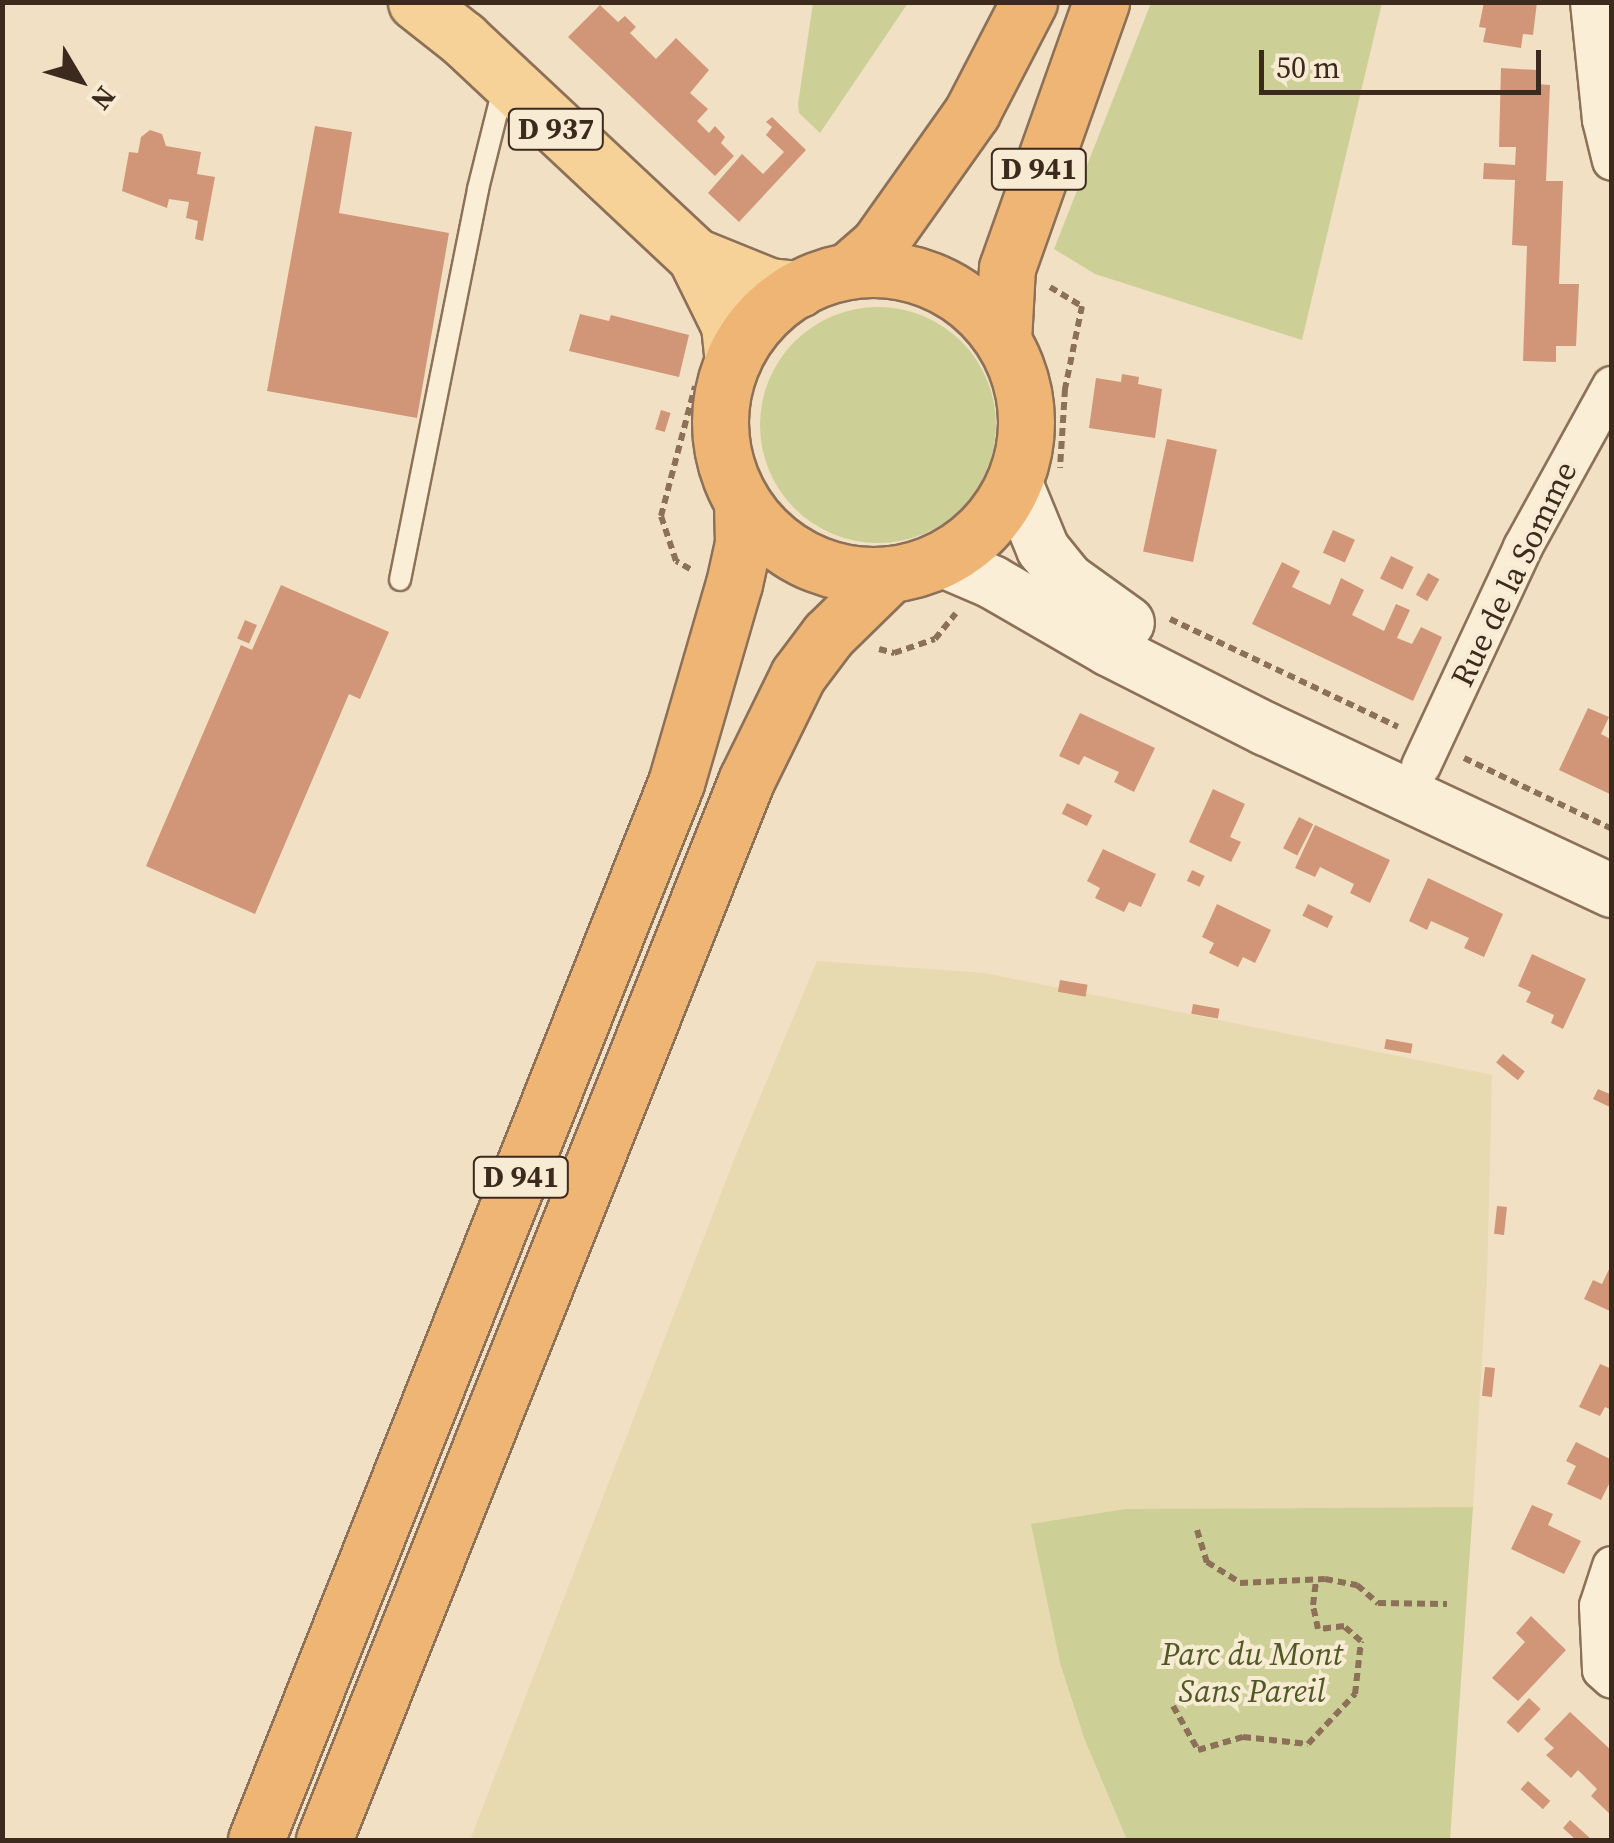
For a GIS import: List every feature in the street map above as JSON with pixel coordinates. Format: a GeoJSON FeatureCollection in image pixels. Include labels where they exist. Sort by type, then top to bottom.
{"type":"FeatureCollection","features":[{"type":"Feature","properties":{"kind":"highway","name":"D 941"},"geometry":{"type":"LineString","coordinates":[[824,280],[878,245],[972,112],[1030,2]]}},
{"type":"Feature","properties":{"kind":"highway","name":"D 941"},"geometry":{"type":"LineString","coordinates":[[1003,340],[1007,268],[1041,161],[1101,2]]}},
{"type":"Feature","properties":{"kind":"highway"},"geometry":{"type":"LineString","coordinates":[[908,273],[936,282],[985,317],[1003,340],[1026,402],[1026,427],[1037,480],[988,523],[951,583],[890,574],[864,575],[817,565],[774,539],[742,502],[730,476],[722,433],[724,389],[715,368],[760,320],[824,280],[908,273]]}},
{"type":"Feature","properties":{"kind":"highway","name":"D 941"},"geometry":{"type":"LineString","coordinates":[[256,1840],[676,783],[734,584],[743,543],[742,502]]}},
{"type":"Feature","properties":{"kind":"highway","name":"D 941"},"geometry":{"type":"LineString","coordinates":[[324,1840],[746,781],[798,675],[828,635],[890,574]]}},
{"type":"Feature","properties":{"kind":"main road","name":"D 937"},"geometry":{"type":"LineString","coordinates":[[416,2],[696,256],[770,286],[824,280]]}},
{"type":"Feature","properties":{"kind":"main road","name":"D 937"},"geometry":{"type":"LineString","coordinates":[[696,256],[729,324],[715,368]]}},
{"type":"Feature","properties":{"kind":"main road"},"geometry":{"type":"LineString","coordinates":[[1037,480],[1042,549],[1066,580],[1102,608],[1174,649],[1421,766],[1612,866]]}},
{"type":"Feature","properties":{"kind":"main road"},"geometry":{"type":"LineString","coordinates":[[951,583],[992,582],[1110,650],[1250,721],[1612,890]]}},
{"type":"Feature","properties":{"kind":"main road"},"geometry":{"type":"LineString","coordinates":[[1250,721],[1284,720],[1413,779],[1421,766]]}},
{"type":"Feature","properties":{"kind":"street"},"geometry":{"type":"LineString","coordinates":[[1590,2],[1602,120],[1612,162]]}},
{"type":"Feature","properties":{"kind":"street","name":"Rue de la Somme"},"geometry":{"type":"LineString","coordinates":[[1421,766],[1523,546],[1612,386]]}},
{"type":"Feature","properties":{"kind":"street"},"geometry":{"type":"LineString","coordinates":[[1612,1566],[1599,1606],[1602,1670],[1612,1679]]}},
{"type":"Feature","properties":{"kind":"lane"},"geometry":{"type":"LineString","coordinates":[[400,580],[478,190],[504,83]]}},
{"type":"Feature","properties":{"kind":"path"},"geometry":{"type":"LineString","coordinates":[[1037,282],[1064,292],[1082,306],[1065,389],[1037,480]]}},
{"type":"Feature","properties":{"kind":"path"},"geometry":{"type":"LineString","coordinates":[[693,570],[676,562],[661,516],[715,368]]}},
{"type":"Feature","properties":{"kind":"path"},"geometry":{"type":"LineString","coordinates":[[868,646],[894,653],[935,640],[951,583]]}},
{"type":"Feature","properties":{"kind":"path"},"geometry":{"type":"LineString","coordinates":[[1159,614],[1194,629]]}},
{"type":"Feature","properties":{"kind":"path"},"geometry":{"type":"LineString","coordinates":[[1197,1530],[1208,1562],[1240,1582],[1316,1579],[1356,1585],[1378,1603],[1447,1604]]}},
{"type":"Feature","properties":{"kind":"path"},"geometry":{"type":"LineString","coordinates":[[1173,1706],[1198,1750],[1242,1737],[1308,1744],[1354,1694],[1360,1641],[1344,1626],[1318,1628],[1313,1605],[1316,1579]]}},
{"type":"Feature","properties":{"kind":"shaded area"},"geometry":{"type":"Polygon","coordinates":[[[817,961],[985,973],[1492,1075],[1487,1280],[1473,1507],[1125,1509],[1032,1525],[1060,1663],[1084,1738],[1127,1840],[470,1840],[739,1147],[817,961]]]}},
{"type":"Feature","properties":{"kind":"green space"},"geometry":{"type":"Polygon","coordinates":[[[813,3],[908,3],[820,133],[799,113],[798,104],[813,3]]]}},
{"type":"Feature","properties":{"kind":"green space"},"geometry":{"type":"Polygon","coordinates":[[[1151,3],[1382,3],[1302,340],[1095,274],[1054,249],[1151,3]]]}},
{"type":"Feature","properties":{"kind":"green space"},"geometry":{"type":"Polygon","coordinates":[[[878,307],[923,316],[961,342],[987,380],[996,425],[987,470],[961,508],[923,534],[878,543],[833,534],[795,508],[769,470],[760,425],[769,380],[795,342],[833,316],[878,307]]]}},
{"type":"Feature","properties":{"kind":"green space","name":"Parc du Mont Sans Pareil"},"geometry":{"type":"Polygon","coordinates":[[[1473,1507],[1450,1840],[1127,1840],[1084,1738],[1060,1663],[1031,1524],[1125,1509],[1473,1507]]]}},
{"type":"Feature","properties":{"kind":"building"},"geometry":{"type":"Polygon","coordinates":[[[1484,2],[1537,2],[1533,35],[1523,34],[1521,48],[1483,42],[1486,28],[1479,27],[1484,2]]]}},
{"type":"Feature","properties":{"kind":"building"},"geometry":{"type":"Polygon","coordinates":[[[600,5],[618,22],[625,16],[636,27],[630,33],[656,59],[676,38],[709,70],[690,93],[708,109],[697,121],[709,133],[715,126],[725,137],[721,143],[734,156],[715,176],[568,37],[600,5]]]}},
{"type":"Feature","properties":{"kind":"building"},"geometry":{"type":"Polygon","coordinates":[[[1501,68],[1537,70],[1536,84],[1550,85],[1546,181],[1563,181],[1559,284],[1579,284],[1576,346],[1556,346],[1556,362],[1523,361],[1527,246],[1512,245],[1515,180],[1483,179],[1484,163],[1515,165],[1516,147],[1499,147],[1501,68]]]}},
{"type":"Feature","properties":{"kind":"building"},"geometry":{"type":"Polygon","coordinates":[[[772,117],[806,150],[739,222],[708,193],[742,154],[763,174],[784,152],[766,135],[772,127],[766,122],[772,117]]]}},
{"type":"Feature","properties":{"kind":"building"},"geometry":{"type":"Polygon","coordinates":[[[315,126],[352,132],[339,213],[449,233],[417,418],[267,391],[315,126]]]}},
{"type":"Feature","properties":{"kind":"building"},"geometry":{"type":"Polygon","coordinates":[[[150,130],[162,134],[166,146],[201,152],[197,174],[215,177],[203,241],[195,239],[198,221],[186,218],[189,202],[169,199],[167,208],[122,191],[129,152],[138,153],[141,137],[150,130]]]}},
{"type":"Feature","properties":{"kind":"building"},"geometry":{"type":"Polygon","coordinates":[[[580,314],[609,321],[611,315],[689,335],[679,377],[569,351],[580,314]]]}},
{"type":"Feature","properties":{"kind":"building"},"geometry":{"type":"Polygon","coordinates":[[[1122,374],[1139,377],[1138,384],[1162,389],[1155,438],[1089,428],[1096,378],[1121,382],[1122,374]]]}},
{"type":"Feature","properties":{"kind":"building"},"geometry":{"type":"Polygon","coordinates":[[[661,410],[671,413],[665,432],[655,429],[661,410]]]}},
{"type":"Feature","properties":{"kind":"building"},"geometry":{"type":"Polygon","coordinates":[[[1167,439],[1217,450],[1193,562],[1143,551],[1167,439]]]}},
{"type":"Feature","properties":{"kind":"building"},"geometry":{"type":"Polygon","coordinates":[[[1333,530],[1355,540],[1345,563],[1323,553],[1333,530]]]}},
{"type":"Feature","properties":{"kind":"building"},"geometry":{"type":"Polygon","coordinates":[[[1391,556],[1413,567],[1403,589],[1380,578],[1391,556]]]}},
{"type":"Feature","properties":{"kind":"building"},"geometry":{"type":"Polygon","coordinates":[[[1282,562],[1300,571],[1292,587],[1330,605],[1341,578],[1364,590],[1352,615],[1384,631],[1396,604],[1410,610],[1397,638],[1412,644],[1421,627],[1442,637],[1413,701],[1252,624],[1282,562]]]}},
{"type":"Feature","properties":{"kind":"building"},"geometry":{"type":"Polygon","coordinates":[[[1428,573],[1439,579],[1427,601],[1416,595],[1428,573]]]}},
{"type":"Feature","properties":{"kind":"building"},"geometry":{"type":"Polygon","coordinates":[[[281,585],[389,632],[360,699],[349,694],[255,914],[146,866],[241,645],[252,650],[281,585]]]}},
{"type":"Feature","properties":{"kind":"building"},"geometry":{"type":"Polygon","coordinates":[[[245,620],[257,625],[249,643],[237,638],[245,620]]]}},
{"type":"Feature","properties":{"kind":"building"},"geometry":{"type":"Polygon","coordinates":[[[1588,708],[1609,717],[1601,734],[1612,740],[1612,795],[1559,770],[1588,708]]]}},
{"type":"Feature","properties":{"kind":"building"},"geometry":{"type":"Polygon","coordinates":[[[1080,713],[1155,748],[1134,792],[1114,782],[1119,772],[1084,756],[1079,765],[1059,756],[1080,713]]]}},
{"type":"Feature","properties":{"kind":"building"},"geometry":{"type":"Polygon","coordinates":[[[1213,789],[1245,804],[1230,837],[1241,842],[1231,862],[1189,842],[1213,789]]]}},
{"type":"Feature","properties":{"kind":"building"},"geometry":{"type":"Polygon","coordinates":[[[1067,803],[1092,815],[1087,826],[1062,814],[1067,803]]]}},
{"type":"Feature","properties":{"kind":"building"},"geometry":{"type":"Polygon","coordinates":[[[1299,817],[1313,824],[1297,855],[1283,848],[1299,817]]]}},
{"type":"Feature","properties":{"kind":"building"},"geometry":{"type":"Polygon","coordinates":[[[1315,825],[1390,860],[1370,903],[1350,893],[1354,884],[1320,867],[1315,877],[1295,868],[1315,825]]]}},
{"type":"Feature","properties":{"kind":"building"},"geometry":{"type":"Polygon","coordinates":[[[1103,849],[1156,874],[1141,907],[1129,902],[1124,912],[1095,898],[1100,888],[1087,881],[1103,849]]]}},
{"type":"Feature","properties":{"kind":"building"},"geometry":{"type":"Polygon","coordinates":[[[1192,870],[1205,876],[1200,887],[1187,881],[1192,870]]]}},
{"type":"Feature","properties":{"kind":"building"},"geometry":{"type":"Polygon","coordinates":[[[1428,878],[1503,914],[1484,957],[1464,948],[1469,938],[1431,921],[1427,930],[1409,921],[1428,878]]]}},
{"type":"Feature","properties":{"kind":"building"},"geometry":{"type":"Polygon","coordinates":[[[1217,904],[1271,930],[1255,963],[1243,957],[1238,967],[1209,953],[1214,943],[1202,937],[1217,904]]]}},
{"type":"Feature","properties":{"kind":"building"},"geometry":{"type":"Polygon","coordinates":[[[1308,904],[1333,916],[1327,928],[1302,916],[1308,904]]]}},
{"type":"Feature","properties":{"kind":"building"},"geometry":{"type":"Polygon","coordinates":[[[1532,954],[1586,979],[1563,1029],[1551,1023],[1554,1015],[1526,1002],[1531,992],[1518,986],[1532,954]]]}},
{"type":"Feature","properties":{"kind":"building"},"geometry":{"type":"Polygon","coordinates":[[[1060,980],[1088,985],[1085,997],[1058,992],[1060,980]]]}},
{"type":"Feature","properties":{"kind":"building"},"geometry":{"type":"Polygon","coordinates":[[[1193,1004],[1220,1009],[1218,1019],[1191,1014],[1193,1004]]]}},
{"type":"Feature","properties":{"kind":"building"},"geometry":{"type":"Polygon","coordinates":[[[1386,1039],[1413,1044],[1411,1054],[1384,1049],[1386,1039]]]}},
{"type":"Feature","properties":{"kind":"building"},"geometry":{"type":"Polygon","coordinates":[[[1503,1054],[1525,1072],[1518,1080],[1496,1063],[1503,1054]]]}},
{"type":"Feature","properties":{"kind":"building"},"geometry":{"type":"Polygon","coordinates":[[[1598,1089],[1612,1095],[1612,1108],[1593,1099],[1598,1089]]]}},
{"type":"Feature","properties":{"kind":"building"},"geometry":{"type":"Polygon","coordinates":[[[1497,1206],[1507,1207],[1504,1235],[1494,1234],[1497,1206]]]}},
{"type":"Feature","properties":{"kind":"building"},"geometry":{"type":"Polygon","coordinates":[[[1612,1263],[1612,1312],[1584,1299],[1593,1280],[1602,1284],[1612,1263]]]}},
{"type":"Feature","properties":{"kind":"building"},"geometry":{"type":"Polygon","coordinates":[[[1600,1364],[1612,1369],[1612,1410],[1605,1407],[1600,1416],[1579,1407],[1600,1364]]]}},
{"type":"Feature","properties":{"kind":"building"},"geometry":{"type":"Polygon","coordinates":[[[1485,1367],[1495,1368],[1492,1397],[1482,1396],[1485,1367]]]}},
{"type":"Feature","properties":{"kind":"building"},"geometry":{"type":"Polygon","coordinates":[[[1576,1442],[1612,1460],[1612,1478],[1601,1500],[1567,1484],[1576,1466],[1566,1461],[1576,1442]]]}},
{"type":"Feature","properties":{"kind":"building"},"geometry":{"type":"Polygon","coordinates":[[[1532,1505],[1553,1514],[1548,1525],[1581,1541],[1564,1574],[1511,1549],[1532,1505]]]}},
{"type":"Feature","properties":{"kind":"building"},"geometry":{"type":"Polygon","coordinates":[[[1531,1616],[1566,1650],[1518,1701],[1492,1678],[1525,1642],[1516,1633],[1531,1616]]]}},
{"type":"Feature","properties":{"kind":"building"},"geometry":{"type":"Polygon","coordinates":[[[1529,1698],[1541,1709],[1518,1733],[1506,1722],[1529,1698]]]}},
{"type":"Feature","properties":{"kind":"building"},"geometry":{"type":"Polygon","coordinates":[[[1570,1712],[1612,1751],[1612,1816],[1591,1796],[1597,1789],[1578,1770],[1571,1778],[1546,1755],[1554,1748],[1544,1739],[1570,1712]]]}},
{"type":"Feature","properties":{"kind":"building"},"geometry":{"type":"Polygon","coordinates":[[[1528,1781],[1550,1801],[1543,1809],[1521,1789],[1528,1781]]]}},
{"type":"Feature","properties":{"kind":"building"},"geometry":{"type":"Polygon","coordinates":[[[1570,1820],[1592,1840],[1576,1840],[1563,1828],[1570,1820]]]}}]}
